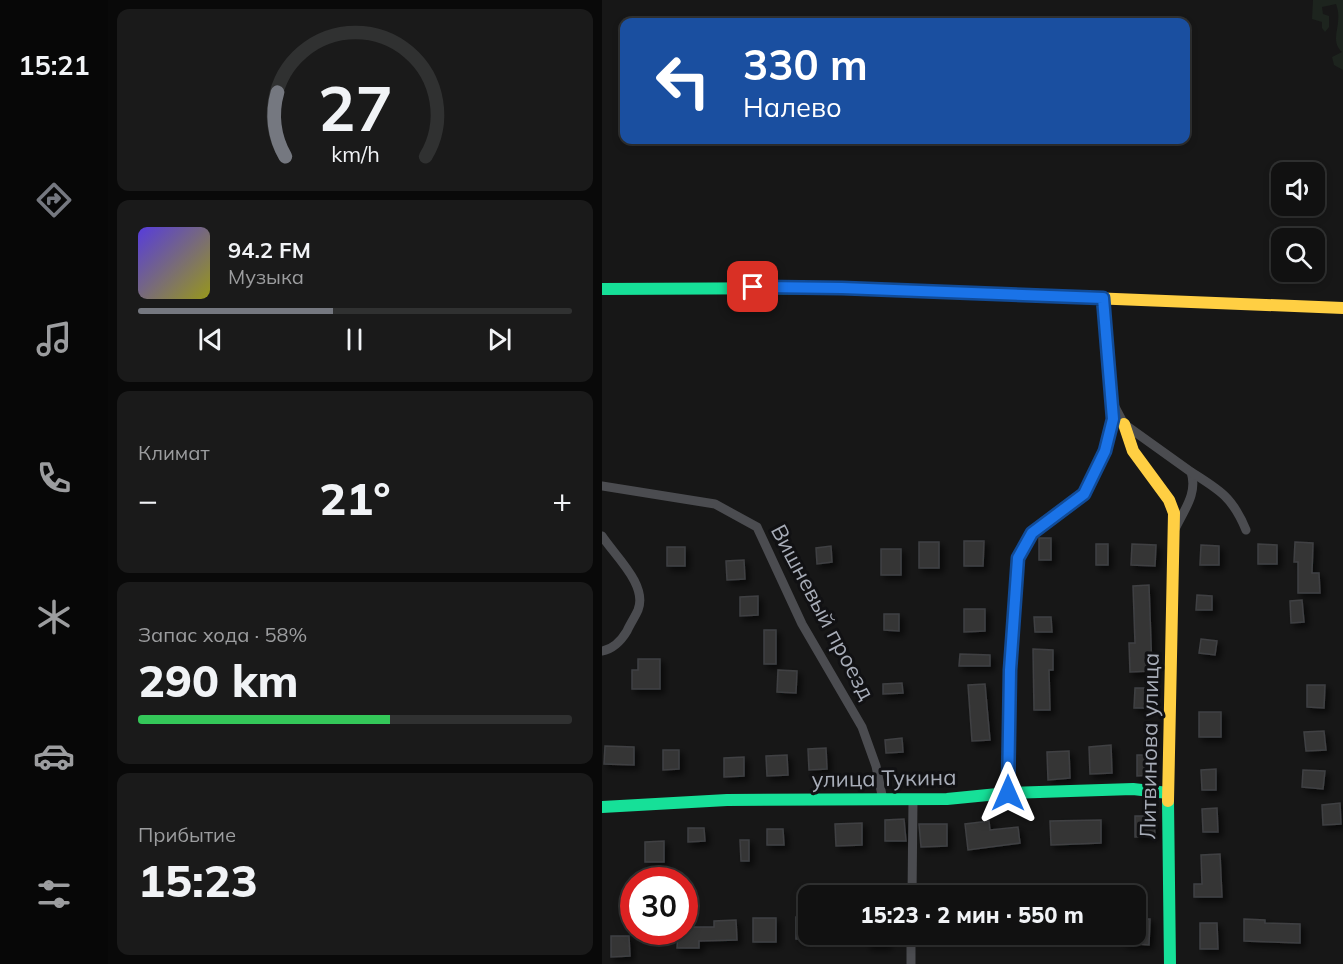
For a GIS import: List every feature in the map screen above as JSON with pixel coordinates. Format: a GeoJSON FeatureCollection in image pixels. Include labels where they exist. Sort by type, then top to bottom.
{"type":"FeatureCollection","features":[{"type":"Feature","properties":{"kind":"street"},"geometry":{"type":"LineString","coordinates":[[602,289],[842,288],[1343,308]]}},
{"type":"Feature","properties":{"kind":"street"},"geometry":{"type":"LineString","coordinates":[[1008,793],[1010,670],[1018,558],[1032,533],[1084,494],[1110,434],[1113,419],[1103,298]]}},
{"type":"Feature","properties":{"kind":"street"},"geometry":{"type":"LineString","coordinates":[[1111,400],[1124,424],[1213,486],[1237,507],[1246,530]]}},
{"type":"Feature","properties":{"kind":"street","name":"Литвинова улица"},"geometry":{"type":"LineString","coordinates":[[1124,424],[1133,451],[1169,500],[1175,529],[1168,793],[1170,964]]}},
{"type":"Feature","properties":{"kind":"street"},"geometry":{"type":"LineString","coordinates":[[1175,529],[1193,493],[1194,482],[1191,472]]}},
{"type":"Feature","properties":{"kind":"street","name":"Вишневый проезд"},"geometry":{"type":"LineString","coordinates":[[602,486],[715,504],[756,527],[802,624],[862,727],[876,766],[882,800]]}},
{"type":"Feature","properties":{"kind":"street"},"geometry":{"type":"LineString","coordinates":[[602,536],[616,558],[634,577],[639,593],[639,608],[621,641],[602,651]]}},
{"type":"Feature","properties":{"kind":"street","name":"улица Тукина"},"geometry":{"type":"LineString","coordinates":[[602,807],[727,800],[913,800],[1008,793],[1133,789],[1168,793]]}},
{"type":"Feature","properties":{"kind":"street"},"geometry":{"type":"LineString","coordinates":[[912,885],[913,800]]}},
{"type":"Feature","properties":{"kind":"street"},"geometry":{"type":"LineString","coordinates":[[911,945],[911,964]]}},
{"type":"Feature","properties":{"kind":"shaded area"},"geometry":{"type":"Polygon","coordinates":[[[1313,0],[1343,0],[1343,70],[1334,65],[1332,57],[1342,52],[1336,42],[1338,12],[1336,4],[1322,7],[1323,14],[1329,16],[1329,27],[1325,32],[1322,22],[1312,19],[1313,0]]]}},
{"type":"Feature","properties":{"kind":"building"},"geometry":{"type":"Polygon","coordinates":[[[1039,538],[1051,538],[1051,560],[1039,560],[1039,538]]]}},
{"type":"Feature","properties":{"kind":"building"},"geometry":{"type":"Polygon","coordinates":[[[964,541],[984,541],[983,566],[964,566],[964,541]]]}},
{"type":"Feature","properties":{"kind":"building"},"geometry":{"type":"Polygon","coordinates":[[[919,542],[939,542],[939,568],[919,568],[919,542]]]}},
{"type":"Feature","properties":{"kind":"building"},"geometry":{"type":"Polygon","coordinates":[[[1295,542],[1313,543],[1312,573],[1319,573],[1320,593],[1298,593],[1298,562],[1294,562],[1295,542]]]}},
{"type":"Feature","properties":{"kind":"building"},"geometry":{"type":"Polygon","coordinates":[[[1096,544],[1108,544],[1108,565],[1096,565],[1096,544]]]}},
{"type":"Feature","properties":{"kind":"building"},"geometry":{"type":"Polygon","coordinates":[[[1132,544],[1156,545],[1155,566],[1131,565],[1132,544]]]}},
{"type":"Feature","properties":{"kind":"building"},"geometry":{"type":"Polygon","coordinates":[[[1258,544],[1277,545],[1277,564],[1258,564],[1258,544]]]}},
{"type":"Feature","properties":{"kind":"building"},"geometry":{"type":"Polygon","coordinates":[[[1201,545],[1219,546],[1219,565],[1200,565],[1201,545]]]}},
{"type":"Feature","properties":{"kind":"building"},"geometry":{"type":"Polygon","coordinates":[[[831,546],[832,562],[817,564],[816,548],[831,546]]]}},
{"type":"Feature","properties":{"kind":"building"},"geometry":{"type":"Polygon","coordinates":[[[667,547],[685,547],[685,566],[667,566],[667,547]]]}},
{"type":"Feature","properties":{"kind":"building"},"geometry":{"type":"Polygon","coordinates":[[[881,549],[901,549],[901,575],[881,575],[881,549]]]}},
{"type":"Feature","properties":{"kind":"building"},"geometry":{"type":"Polygon","coordinates":[[[744,560],[745,579],[727,580],[726,561],[744,560]]]}},
{"type":"Feature","properties":{"kind":"building"},"geometry":{"type":"Polygon","coordinates":[[[1149,585],[1152,671],[1130,672],[1129,643],[1135,643],[1133,586],[1149,585]]]}},
{"type":"Feature","properties":{"kind":"building"},"geometry":{"type":"Polygon","coordinates":[[[1197,595],[1212,596],[1212,610],[1196,610],[1197,595]]]}},
{"type":"Feature","properties":{"kind":"building"},"geometry":{"type":"Polygon","coordinates":[[[758,596],[758,615],[740,616],[740,597],[758,596]]]}},
{"type":"Feature","properties":{"kind":"building"},"geometry":{"type":"Polygon","coordinates":[[[1302,600],[1304,622],[1291,623],[1290,601],[1302,600]]]}},
{"type":"Feature","properties":{"kind":"building"},"geometry":{"type":"Polygon","coordinates":[[[964,609],[985,609],[985,631],[964,632],[964,609]]]}},
{"type":"Feature","properties":{"kind":"building"},"geometry":{"type":"Polygon","coordinates":[[[884,614],[899,614],[899,631],[884,630],[884,614]]]}},
{"type":"Feature","properties":{"kind":"building"},"geometry":{"type":"Polygon","coordinates":[[[1034,617],[1051,617],[1052,632],[1035,632],[1034,617]]]}},
{"type":"Feature","properties":{"kind":"building"},"geometry":{"type":"Polygon","coordinates":[[[764,630],[776,630],[776,664],[764,664],[764,630]]]}},
{"type":"Feature","properties":{"kind":"building"},"geometry":{"type":"Polygon","coordinates":[[[1201,639],[1217,641],[1215,655],[1199,653],[1201,639]]]}},
{"type":"Feature","properties":{"kind":"building"},"geometry":{"type":"Polygon","coordinates":[[[1033,649],[1053,650],[1053,670],[1049,670],[1050,710],[1034,710],[1033,649]]]}},
{"type":"Feature","properties":{"kind":"building"},"geometry":{"type":"Polygon","coordinates":[[[960,654],[990,655],[990,666],[959,666],[960,654]]]}},
{"type":"Feature","properties":{"kind":"building"},"geometry":{"type":"Polygon","coordinates":[[[638,659],[660,659],[660,689],[632,689],[632,670],[638,670],[638,659]]]}},
{"type":"Feature","properties":{"kind":"building"},"geometry":{"type":"Polygon","coordinates":[[[778,670],[797,671],[796,693],[777,692],[778,670]]]}},
{"type":"Feature","properties":{"kind":"building"},"geometry":{"type":"Polygon","coordinates":[[[902,683],[903,693],[883,694],[883,684],[902,683]]]}},
{"type":"Feature","properties":{"kind":"building"},"geometry":{"type":"Polygon","coordinates":[[[985,684],[990,740],[972,741],[968,685],[985,684]]]}},
{"type":"Feature","properties":{"kind":"building"},"geometry":{"type":"Polygon","coordinates":[[[1307,685],[1325,685],[1324,708],[1307,707],[1307,685]]]}},
{"type":"Feature","properties":{"kind":"building"},"geometry":{"type":"Polygon","coordinates":[[[1135,688],[1150,688],[1149,708],[1134,708],[1135,688]]]}},
{"type":"Feature","properties":{"kind":"building"},"geometry":{"type":"Polygon","coordinates":[[[1199,712],[1221,712],[1221,737],[1199,737],[1199,712]]]}},
{"type":"Feature","properties":{"kind":"building"},"geometry":{"type":"Polygon","coordinates":[[[1324,731],[1326,750],[1306,751],[1304,732],[1324,731]]]}},
{"type":"Feature","properties":{"kind":"building"},"geometry":{"type":"Polygon","coordinates":[[[902,738],[903,752],[886,753],[885,740],[902,738]]]}},
{"type":"Feature","properties":{"kind":"building"},"geometry":{"type":"Polygon","coordinates":[[[1111,745],[1112,773],[1090,774],[1089,747],[1111,745]]]}},
{"type":"Feature","properties":{"kind":"building"},"geometry":{"type":"Polygon","coordinates":[[[605,746],[634,747],[634,765],[604,764],[605,746]]]}},
{"type":"Feature","properties":{"kind":"building"},"geometry":{"type":"Polygon","coordinates":[[[826,748],[827,769],[809,770],[808,749],[826,748]]]}},
{"type":"Feature","properties":{"kind":"building"},"geometry":{"type":"Polygon","coordinates":[[[663,750],[679,750],[679,769],[663,770],[663,750]]]}},
{"type":"Feature","properties":{"kind":"building"},"geometry":{"type":"Polygon","coordinates":[[[1069,751],[1070,778],[1048,780],[1047,752],[1069,751]]]}},
{"type":"Feature","properties":{"kind":"building"},"geometry":{"type":"Polygon","coordinates":[[[787,755],[788,775],[767,776],[766,756],[787,755]]]}},
{"type":"Feature","properties":{"kind":"building"},"geometry":{"type":"Polygon","coordinates":[[[1137,755],[1150,755],[1151,775],[1137,776],[1137,755]]]}},
{"type":"Feature","properties":{"kind":"building"},"geometry":{"type":"Polygon","coordinates":[[[744,757],[744,776],[724,777],[724,758],[744,757]]]}},
{"type":"Feature","properties":{"kind":"building"},"geometry":{"type":"Polygon","coordinates":[[[1216,769],[1216,790],[1202,790],[1201,770],[1216,769]]]}},
{"type":"Feature","properties":{"kind":"building"},"geometry":{"type":"Polygon","coordinates":[[[1303,770],[1325,771],[1323,789],[1302,787],[1303,770]]]}},
{"type":"Feature","properties":{"kind":"building"},"geometry":{"type":"Polygon","coordinates":[[[1340,803],[1341,824],[1323,825],[1322,805],[1340,803]]]}},
{"type":"Feature","properties":{"kind":"building"},"geometry":{"type":"Polygon","coordinates":[[[1217,808],[1218,832],[1203,832],[1202,809],[1217,808]]]}},
{"type":"Feature","properties":{"kind":"building"},"geometry":{"type":"Polygon","coordinates":[[[1135,816],[1154,816],[1155,836],[1135,837],[1135,816]]]}},
{"type":"Feature","properties":{"kind":"building"},"geometry":{"type":"Polygon","coordinates":[[[904,819],[906,841],[885,841],[885,820],[904,819]]]}},
{"type":"Feature","properties":{"kind":"building"},"geometry":{"type":"Polygon","coordinates":[[[1101,820],[1101,843],[1051,845],[1050,821],[1101,820]]]}},
{"type":"Feature","properties":{"kind":"building"},"geometry":{"type":"Polygon","coordinates":[[[989,821],[990,830],[1018,827],[1020,843],[968,850],[965,824],[989,821]]]}},
{"type":"Feature","properties":{"kind":"building"},"geometry":{"type":"Polygon","coordinates":[[[862,823],[862,845],[836,846],[835,824],[862,823]]]}},
{"type":"Feature","properties":{"kind":"building"},"geometry":{"type":"Polygon","coordinates":[[[919,824],[947,824],[947,846],[921,847],[919,824]]]}},
{"type":"Feature","properties":{"kind":"building"},"geometry":{"type":"Polygon","coordinates":[[[688,828],[704,828],[705,841],[688,842],[688,828]]]}},
{"type":"Feature","properties":{"kind":"building"},"geometry":{"type":"Polygon","coordinates":[[[767,829],[783,829],[784,845],[767,845],[767,829]]]}},
{"type":"Feature","properties":{"kind":"building"},"geometry":{"type":"Polygon","coordinates":[[[740,840],[749,840],[749,861],[741,861],[740,840]]]}},
{"type":"Feature","properties":{"kind":"building"},"geometry":{"type":"Polygon","coordinates":[[[664,841],[664,862],[645,862],[645,842],[664,841]]]}},
{"type":"Feature","properties":{"kind":"building"},"geometry":{"type":"Polygon","coordinates":[[[1220,854],[1222,897],[1194,897],[1194,884],[1202,884],[1201,855],[1220,854]]]}},
{"type":"Feature","properties":{"kind":"building"},"geometry":{"type":"Polygon","coordinates":[[[796,917],[798,917],[798,939],[796,939],[796,917]]]}},
{"type":"Feature","properties":{"kind":"building"},"geometry":{"type":"Polygon","coordinates":[[[753,918],[776,918],[776,942],[753,942],[753,918]]]}},
{"type":"Feature","properties":{"kind":"building"},"geometry":{"type":"Polygon","coordinates":[[[1146,919],[1150,919],[1149,945],[1146,945],[1146,919]]]}},
{"type":"Feature","properties":{"kind":"building"},"geometry":{"type":"Polygon","coordinates":[[[1244,919],[1265,920],[1265,923],[1300,924],[1300,943],[1244,941],[1244,919]]]}},
{"type":"Feature","properties":{"kind":"building"},"geometry":{"type":"Polygon","coordinates":[[[736,920],[737,940],[699,941],[699,948],[677,948],[677,945],[698,945],[698,927],[714,927],[714,921],[736,920]]]}},
{"type":"Feature","properties":{"kind":"building"},"geometry":{"type":"Polygon","coordinates":[[[1200,923],[1217,923],[1218,949],[1200,949],[1200,923]]]}},
{"type":"Feature","properties":{"kind":"building"},"geometry":{"type":"Polygon","coordinates":[[[611,936],[620,936],[620,945],[629,945],[630,956],[611,957],[611,936]]]}},
{"type":"Feature","properties":{"kind":"traffic: fast"},"geometry":{"type":"LineString","coordinates":[[602,289],[842,288],[965,293]]}},
{"type":"Feature","properties":{"kind":"traffic: fast"},"geometry":{"type":"LineString","coordinates":[[602,807],[727,800],[947,799],[1008,793],[1133,789],[1168,793]]}},
{"type":"Feature","properties":{"kind":"traffic: fast"},"geometry":{"type":"LineString","coordinates":[[1168,801],[1170,964]]}},
{"type":"Feature","properties":{"kind":"traffic: slow"},"geometry":{"type":"LineString","coordinates":[[965,293],[1344,308]]}},
{"type":"Feature","properties":{"kind":"traffic: slow"},"geometry":{"type":"LineString","coordinates":[[1124,424],[1133,451],[1169,500],[1174,513],[1168,801]]}},
{"type":"Feature","properties":{"kind":"route"},"geometry":{"type":"LineString","coordinates":[[753,287],[1103,298],[1113,419],[1105,451],[1084,494],[1032,533],[1018,558],[1010,670],[1008,793]]}}]}
